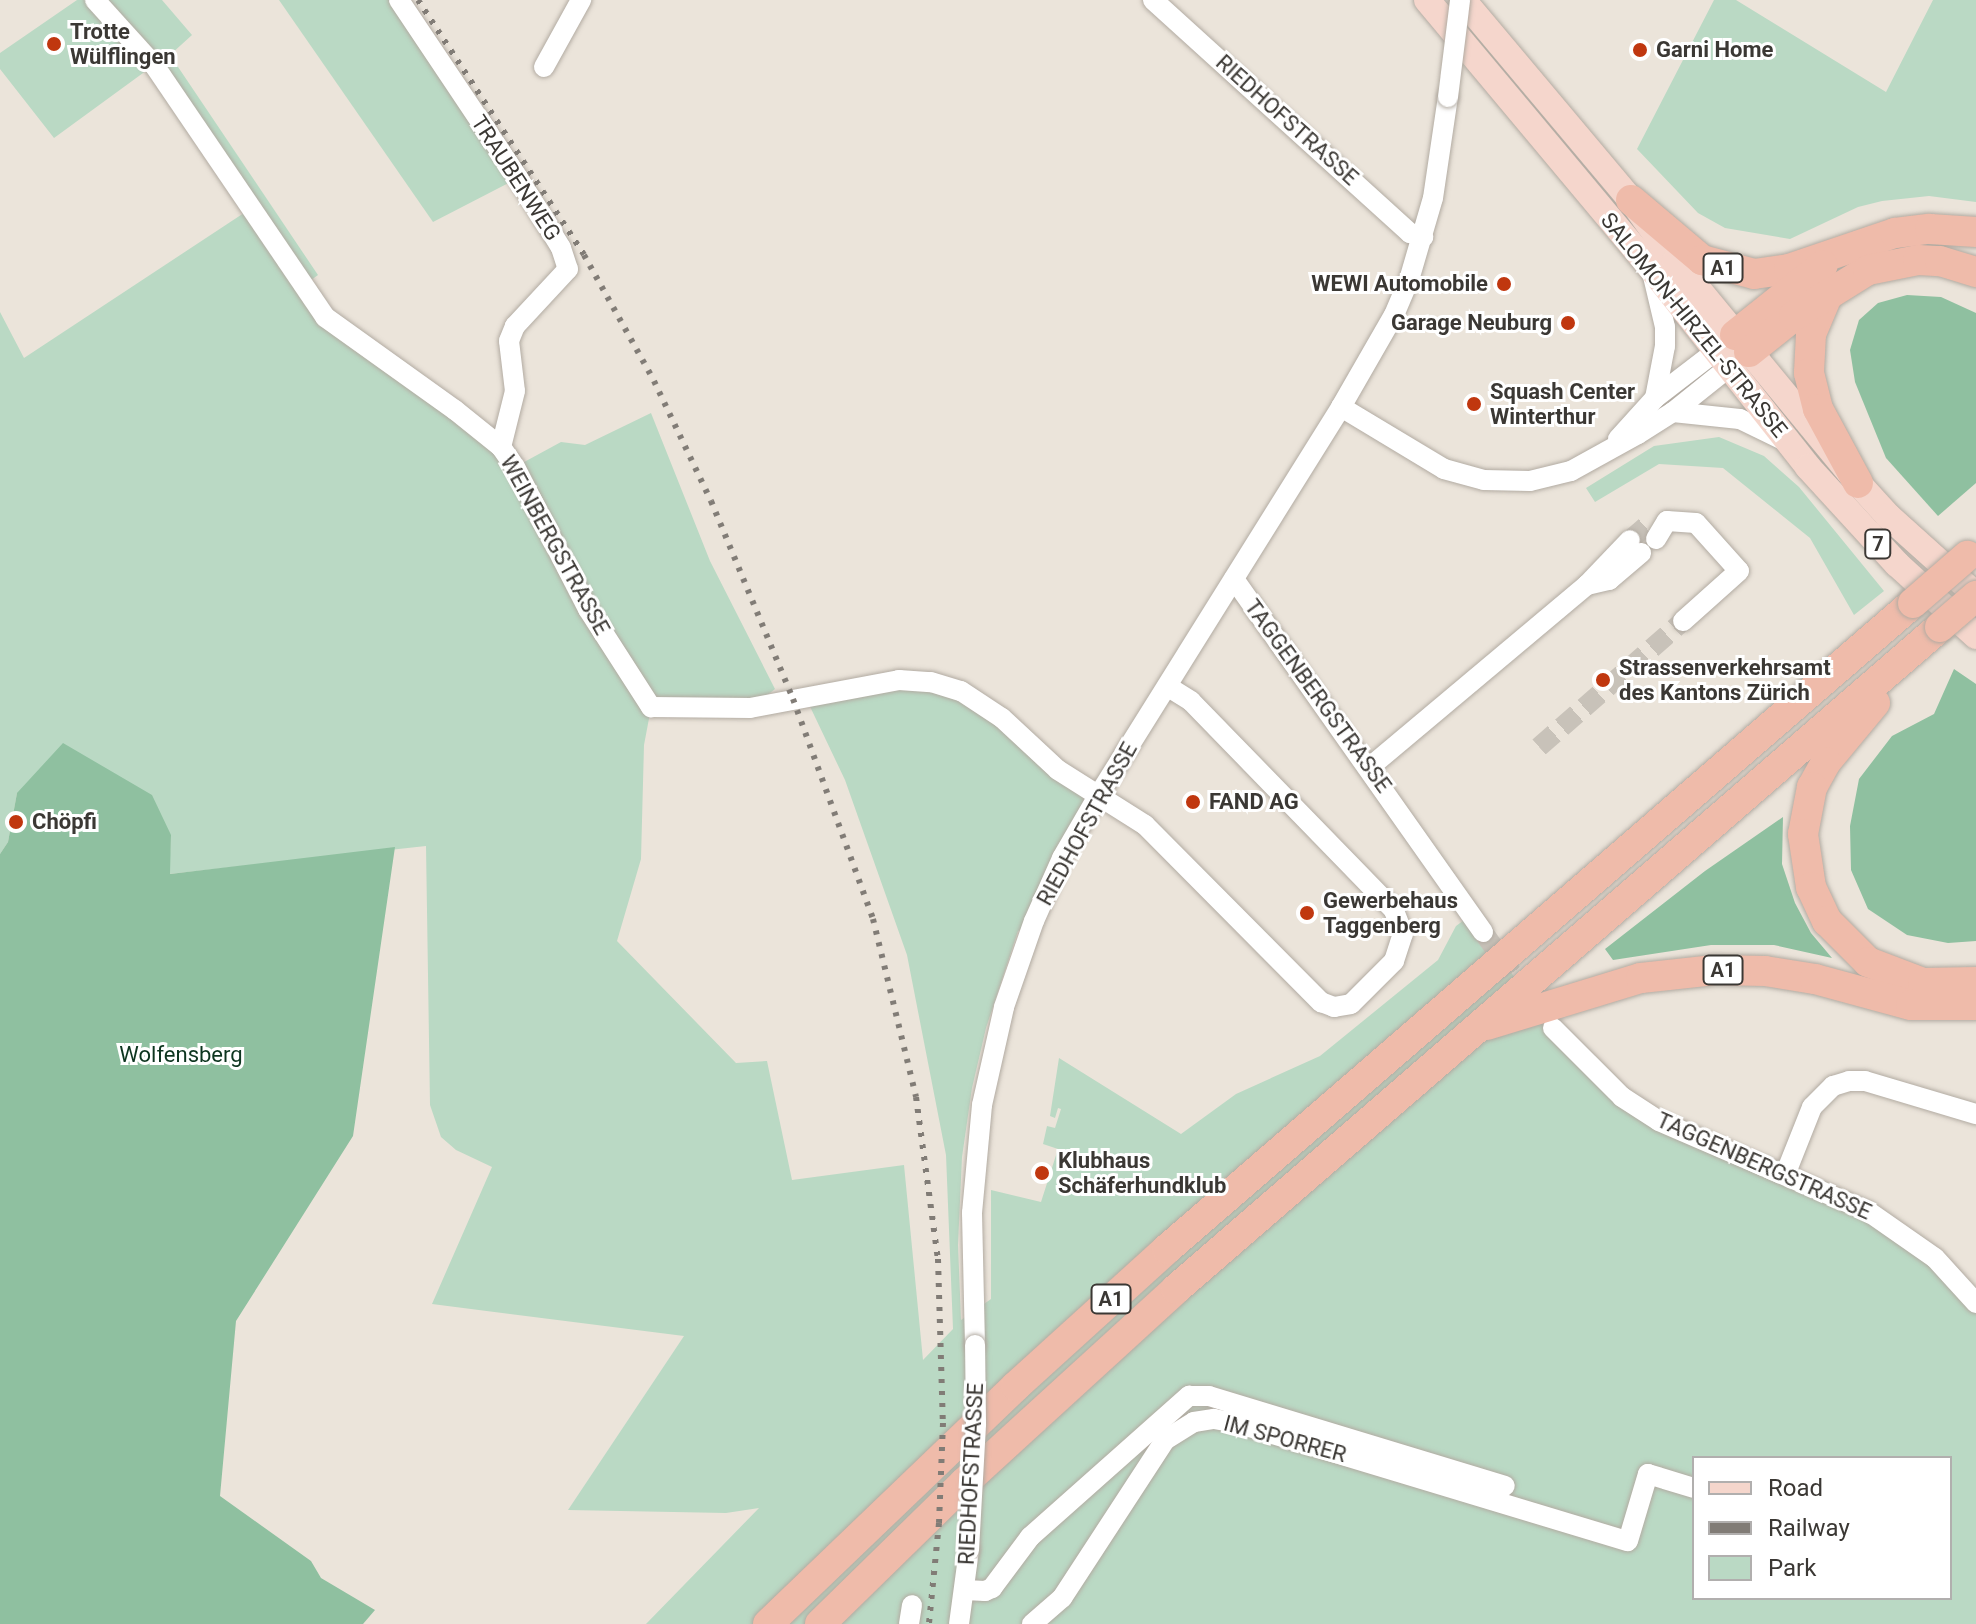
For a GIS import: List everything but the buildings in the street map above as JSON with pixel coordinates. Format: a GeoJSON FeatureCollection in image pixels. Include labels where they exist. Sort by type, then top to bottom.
{"type":"FeatureCollection","features":[{"type":"Feature","properties":{"kind":"highway","name":"A1"},"geometry":{"type":"LineString","coordinates":[[1631,200],[1687,250],[1738,272],[1771,273],[1895,233],[1930,229],[1976,232]]}},
{"type":"Feature","properties":{"kind":"highway","name":"A1"},"geometry":{"type":"LineString","coordinates":[[1733,351],[1836,254]]}},
{"type":"Feature","properties":{"kind":"highway"},"geometry":{"type":"LineString","coordinates":[[1733,351],[1868,270],[1893,262],[1940,261],[1976,272]]}},
{"type":"Feature","properties":{"kind":"highway"},"geometry":{"type":"LineString","coordinates":[[1828,294],[1811,334],[1809,373],[1818,409],[1858,483]]}},
{"type":"Feature","properties":{"kind":"highway","name":"A1"},"geometry":{"type":"LineString","coordinates":[[768,1624],[1016,1386],[1167,1249],[1973,548]]}},
{"type":"Feature","properties":{"kind":"highway","name":"A1"},"geometry":{"type":"LineString","coordinates":[[820,1624],[965,1482],[1086,1370],[1473,1029],[1976,595]]}},
{"type":"Feature","properties":{"kind":"highway","name":"A1"},"geometry":{"type":"LineString","coordinates":[[1934,633],[1817,777],[1806,810],[1804,859],[1811,887],[1827,921],[1868,962],[1923,983],[1976,982]]}},
{"type":"Feature","properties":{"kind":"highway","name":"A1"},"geometry":{"type":"LineString","coordinates":[[1473,1029],[1622,983],[1715,970],[1765,971],[1815,979],[1911,1005],[1976,1005]]}},
{"type":"Feature","properties":{"kind":"main road","name":"SALOMON-HIRZEL-STRASSE"},"geometry":{"type":"LineString","coordinates":[[1427,0],[1651,268],[1888,516],[1976,595]]}},
{"type":"Feature","properties":{"kind":"main road","name":"SALOMON-HIRZEL-STRASSE"},"geometry":{"type":"LineString","coordinates":[[1462,0],[1631,200],[1675,261],[1790,444],[1879,546],[1976,636]]}},
{"type":"Feature","properties":{"kind":"street","name":"WEINBERGSTRASSE"},"geometry":{"type":"LineString","coordinates":[[95,0],[154,65],[325,317],[455,410],[501,447],[515,467],[588,609],[651,707],[750,708],[899,680],[931,682],[961,691],[985,705],[1058,770],[1104,800]]}},
{"type":"Feature","properties":{"kind":"street","name":"TRAUBENWEG"},"geometry":{"type":"LineString","coordinates":[[399,0],[518,178],[561,248],[568,269],[515,326],[509,341],[515,391],[501,447]]}},
{"type":"Feature","properties":{"kind":"street"},"geometry":{"type":"LineString","coordinates":[[544,67],[581,0]]}},
{"type":"Feature","properties":{"kind":"street","name":"RIEDHOFSTRASSE"},"geometry":{"type":"LineString","coordinates":[[1153,0],[1410,233],[1423,237]]}},
{"type":"Feature","properties":{"kind":"street","name":"RIEDHOFSTRASSE"},"geometry":{"type":"LineString","coordinates":[[959,1624],[969,1550],[976,1423],[972,1200],[982,1105],[993,1050],[1014,975],[1047,889],[1104,800],[1167,686],[1341,407],[1394,315],[1423,237],[1462,0]]}},
{"type":"Feature","properties":{"kind":"street"},"geometry":{"type":"LineString","coordinates":[[1651,268],[1665,337],[1655,398]]}},
{"type":"Feature","properties":{"kind":"street"},"geometry":{"type":"LineString","coordinates":[[1610,448],[1655,398],[1733,351]]}},
{"type":"Feature","properties":{"kind":"street"},"geometry":{"type":"LineString","coordinates":[[1341,407],[1426,461],[1484,480],[1511,482],[1550,478],[1591,461],[1673,412],[1733,351]]}},
{"type":"Feature","properties":{"kind":"street"},"geometry":{"type":"LineString","coordinates":[[1673,412],[1740,419],[1790,444]]}},
{"type":"Feature","properties":{"kind":"street"},"geometry":{"type":"LineString","coordinates":[[1370,767],[1587,585],[1609,580],[1643,540],[1667,521],[1696,523],[1739,571],[1683,621]]}},
{"type":"Feature","properties":{"kind":"street","name":"TAGGENBERGSTRASSE"},"geometry":{"type":"LineString","coordinates":[[1234,579],[1370,767],[1483,932]]}},
{"type":"Feature","properties":{"kind":"street"},"geometry":{"type":"LineString","coordinates":[[1104,800],[1145,825],[1321,1002],[1334,1007],[1351,1004],[1394,961],[1403,934],[1394,910],[1191,701],[1167,686]]}},
{"type":"Feature","properties":{"kind":"street","name":"TAGGENBERGSTRASSE"},"geometry":{"type":"LineString","coordinates":[[1553,1028],[1622,1097],[1659,1121],[1869,1212],[1935,1258],[1976,1303]]}},
{"type":"Feature","properties":{"kind":"street"},"geometry":{"type":"LineString","coordinates":[[1785,1175],[1812,1107],[1833,1086],[1849,1081],[1865,1081],[1976,1114]]}},
{"type":"Feature","properties":{"kind":"street"},"geometry":{"type":"LineString","coordinates":[[965,1590],[985,1591],[992,1588],[1030,1537],[1182,1401],[1198,1394],[1505,1486]]}},
{"type":"Feature","properties":{"kind":"street","name":"IM SPORRER"},"geometry":{"type":"LineString","coordinates":[[1032,1624],[1062,1598],[1165,1440],[1185,1426],[1214,1419],[1628,1541],[1648,1474],[1692,1487]]}},
{"type":"Feature","properties":{"kind":"green space"},"geometry":{"type":"Polygon","coordinates":[[[77,0],[162,0],[192,35],[170,55],[318,275],[303,286],[515,467],[561,442],[585,445],[651,413],[710,561],[775,689],[765,697],[651,708],[644,745],[641,859],[617,941],[736,1063],[767,1061],[792,1180],[904,1165],[923,1360],[953,1329],[946,1155],[907,955],[845,780],[805,696],[844,688],[961,691],[1098,796],[1034,921],[1018,931],[986,1028],[972,1088],[962,1157],[958,1245],[961,1320],[991,1299],[991,1190],[1041,1202],[1058,1149],[1043,1144],[1047,1126],[1055,1128],[1061,1109],[1058,1108],[1055,1118],[1050,1116],[1059,1058],[1181,1134],[1236,1094],[1320,1056],[1438,960],[1456,926],[1471,915],[1524,991],[1622,1097],[1869,1212],[1976,1303],[1976,1624],[646,1624],[759,1508],[726,1513],[568,1510],[684,1336],[432,1304],[492,1167],[456,1150],[441,1137],[430,1105],[426,846],[169,874],[171,835],[17,793],[8,842],[0,854],[0,312],[24,358],[250,209],[154,65],[54,138],[0,69],[0,53],[77,0]]]}},
{"type":"Feature","properties":{"kind":"green space"},"geometry":{"type":"Polygon","coordinates":[[[279,0],[399,0],[518,178],[433,222],[279,0]]]}},
{"type":"Feature","properties":{"kind":"green space"},"geometry":{"type":"Polygon","coordinates":[[[1714,0],[1736,0],[1886,92],[1933,0],[1976,0],[1976,202],[1929,196],[1882,201],[1858,207],[1790,239],[1725,228],[1698,213],[1637,149],[1714,0]]]}},
{"type":"Feature","properties":{"kind":"green space"},"geometry":{"type":"Polygon","coordinates":[[[1907,295],[1941,297],[1976,313],[1976,483],[1938,516],[1886,458],[1855,382],[1850,350],[1859,320],[1878,303],[1907,295]]]}},
{"type":"Feature","properties":{"kind":"green space"},"geometry":{"type":"Polygon","coordinates":[[[1719,437],[1764,456],[1799,487],[1884,591],[1854,615],[1810,538],[1723,468],[1659,464],[1595,502],[1586,488],[1654,446],[1719,437]]]}},
{"type":"Feature","properties":{"kind":"green space"},"geometry":{"type":"Polygon","coordinates":[[[1954,669],[1976,684],[1976,941],[1948,943],[1907,935],[1868,909],[1851,870],[1850,826],[1859,779],[1892,736],[1934,714],[1954,669]]]}},
{"type":"Feature","properties":{"kind":"green space","name":"Wolfensberg"},"geometry":{"type":"Polygon","coordinates":[[[63,743],[152,795],[171,835],[170,874],[395,847],[353,1136],[236,1321],[220,1496],[311,1561],[321,1578],[375,1610],[363,1624],[0,1624],[0,854],[8,842],[17,793],[63,743]]]}},
{"type":"Feature","properties":{"kind":"green space"},"geometry":{"type":"Polygon","coordinates":[[[1783,817],[1782,864],[1795,903],[1811,933],[1832,958],[1774,945],[1711,945],[1613,960],[1605,949],[1705,871],[1783,817]]]}},
{"type":"Feature","properties":{"kind":"tunnel"},"geometry":{"type":"LineString","coordinates":[[1630,540],[1646,526]]}},
{"type":"Feature","properties":{"kind":"tunnel"},"geometry":{"type":"LineString","coordinates":[[1539,747],[1683,621]]}},
{"type":"Feature","properties":{"kind":"tunnel"},"geometry":{"type":"LineString","coordinates":[[1483,932],[1528,996]]}},
{"type":"Feature","properties":{"kind":"railway"},"geometry":{"type":"LineString","coordinates":[[418,0],[584,255],[654,381],[711,501],[793,699],[873,919],[916,1097],[938,1259],[943,1423],[939,1523],[929,1624]]}},
{"type":"Feature","properties":{"kind":"place","name":"Trotte Wülflingen"},"geometry":{"type":"Point","coordinates":[54,44]}},
{"type":"Feature","properties":{"kind":"place","name":"Garni Home"},"geometry":{"type":"Point","coordinates":[1640,50]}},
{"type":"Feature","properties":{"kind":"place","name":"WEWI Automobile"},"geometry":{"type":"Point","coordinates":[1504,284]}},
{"type":"Feature","properties":{"kind":"place","name":"Garage Neuburg"},"geometry":{"type":"Point","coordinates":[1568,323]}},
{"type":"Feature","properties":{"kind":"place","name":"Squash Center Winterthur"},"geometry":{"type":"Point","coordinates":[1474,404]}},
{"type":"Feature","properties":{"kind":"place","name":"Strassenverkehrsamt des Kantons Zürich"},"geometry":{"type":"Point","coordinates":[1603,680]}},
{"type":"Feature","properties":{"kind":"place","name":"FAND AG"},"geometry":{"type":"Point","coordinates":[1193,802]}},
{"type":"Feature","properties":{"kind":"place","name":"Chöpfi"},"geometry":{"type":"Point","coordinates":[16,822]}},
{"type":"Feature","properties":{"kind":"place","name":"Gewerbehaus Taggenberg"},"geometry":{"type":"Point","coordinates":[1307,913]}},
{"type":"Feature","properties":{"kind":"place","name":"Klubhaus Schäferhundklub"},"geometry":{"type":"Point","coordinates":[1042,1173]}}]}
